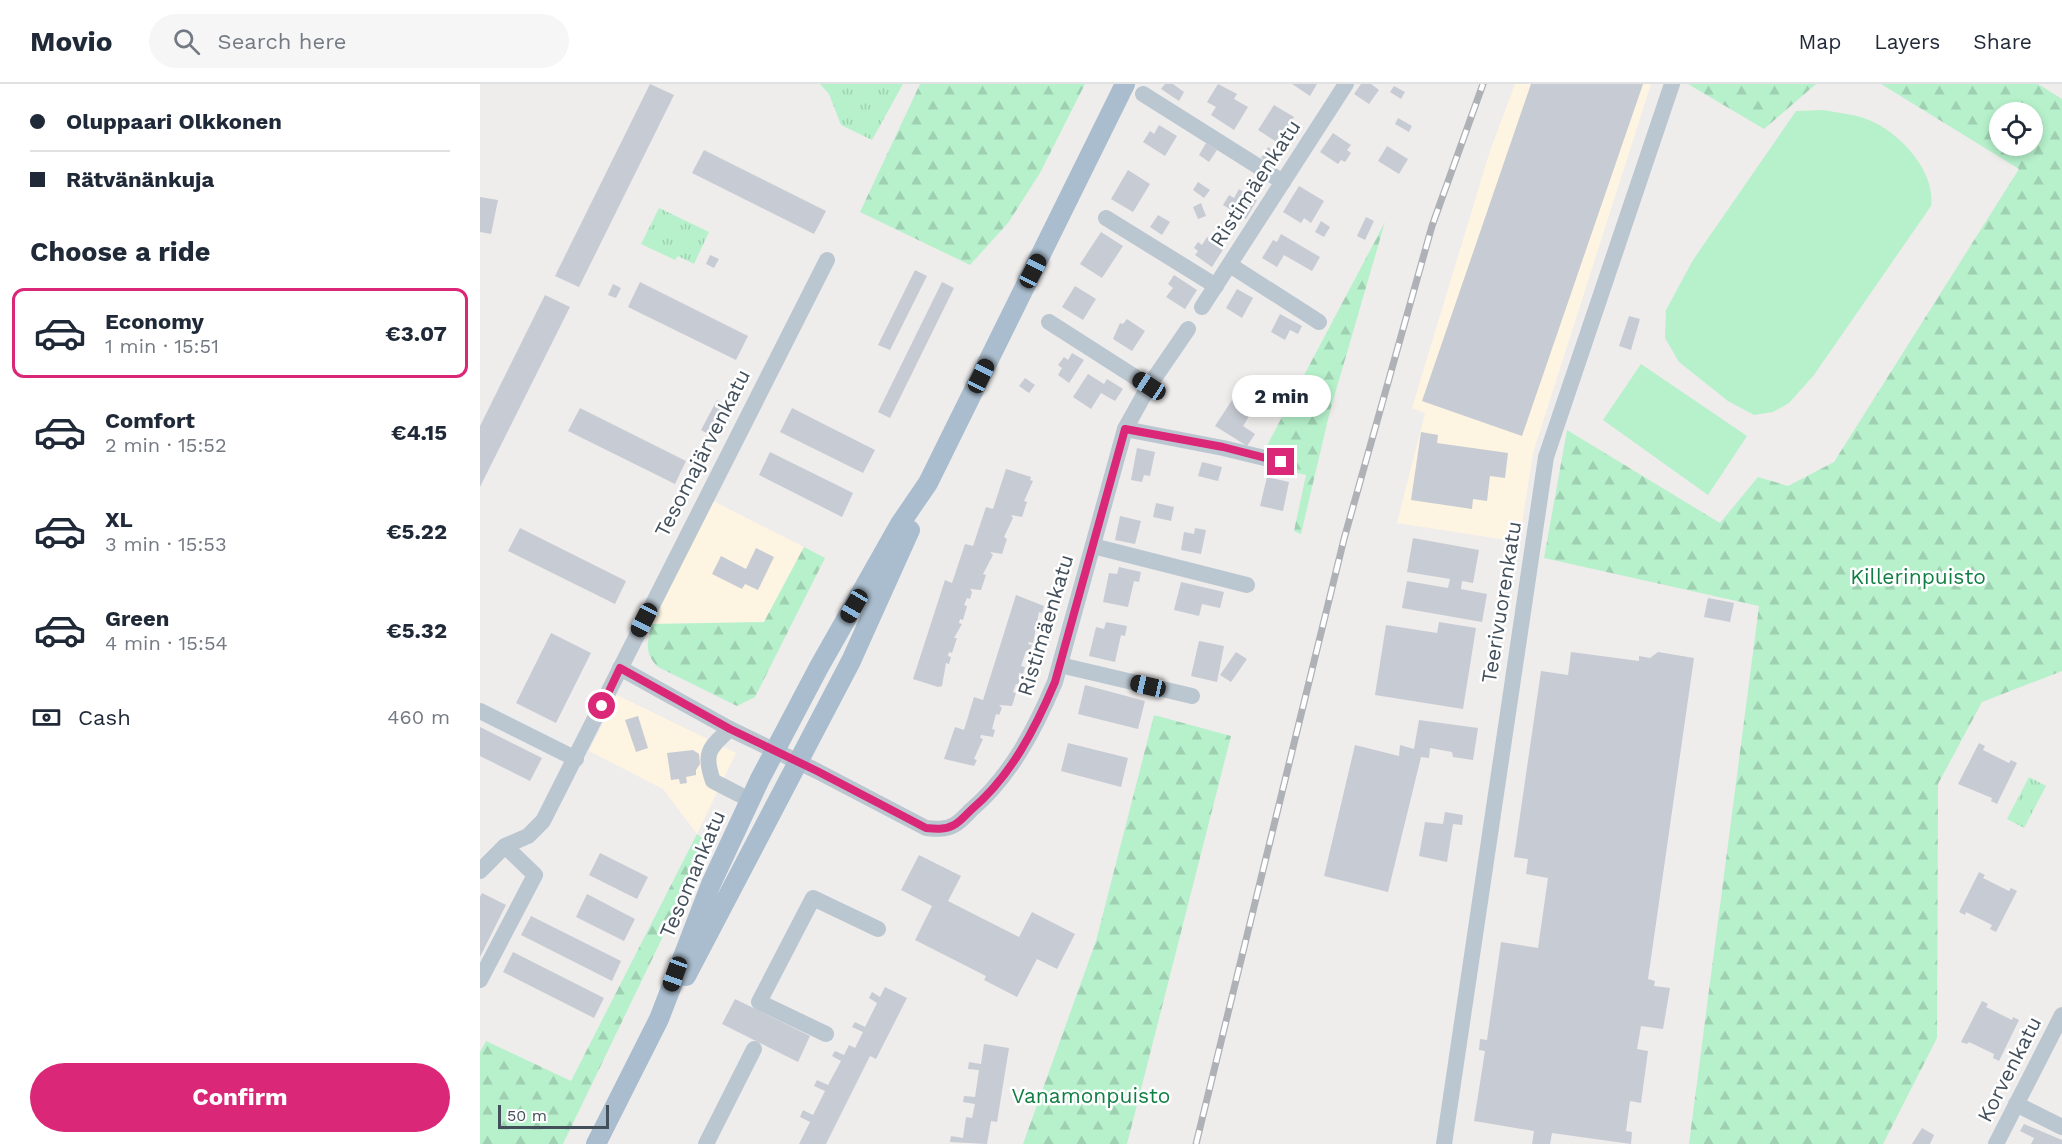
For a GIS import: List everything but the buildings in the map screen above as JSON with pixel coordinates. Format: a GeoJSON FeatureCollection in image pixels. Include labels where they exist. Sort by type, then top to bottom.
{"type":"FeatureCollection","features":[{"type":"Feature","properties":{"kind":"main road","name":"Tesomankatu"},"geometry":{"type":"LineString","coordinates":[[658,1019],[684,979],[851,661],[913,524],[928,483],[1125,84]]}},
{"type":"Feature","properties":{"kind":"main road","name":"Tesomankatu"},"geometry":{"type":"LineString","coordinates":[[596,1144],[658,1019],[711,884],[775,750],[900,524],[928,483]]}},
{"type":"Feature","properties":{"kind":"street","name":"Ristimäenkatu"},"geometry":{"type":"LineString","coordinates":[[1202,306],[1346,84]]}},
{"type":"Feature","properties":{"kind":"street","name":"Teerivuorenkatu"},"geometry":{"type":"LineString","coordinates":[[1444,1144],[1546,457],[1672,84]]}},
{"type":"Feature","properties":{"kind":"street"},"geometry":{"type":"LineString","coordinates":[[1143,94],[1283,182]]}},
{"type":"Feature","properties":{"kind":"street"},"geometry":{"type":"LineString","coordinates":[[1106,218],[1216,286]]}},
{"type":"Feature","properties":{"kind":"street","name":"Tesomajärvenkatu"},"geometry":{"type":"LineString","coordinates":[[480,871],[505,846],[528,836],[543,821],[827,260]]}},
{"type":"Feature","properties":{"kind":"street"},"geometry":{"type":"LineString","coordinates":[[1230,265],[1319,322]]}},
{"type":"Feature","properties":{"kind":"street"},"geometry":{"type":"LineString","coordinates":[[1049,322],[1149,386]]}},
{"type":"Feature","properties":{"kind":"street","name":"Ristimäenkatu"},"geometry":{"type":"LineString","coordinates":[[799,763],[926,828],[939,829],[953,826],[981,802],[1004,775],[1040,717],[1060,665],[1125,429],[1149,386],[1188,329]]}},
{"type":"Feature","properties":{"kind":"street"},"geometry":{"type":"LineString","coordinates":[[1125,429],[1223,447],[1281,462]]}},
{"type":"Feature","properties":{"kind":"street"},"geometry":{"type":"LineString","coordinates":[[1093,546],[1247,585]]}},
{"type":"Feature","properties":{"kind":"street"},"geometry":{"type":"LineString","coordinates":[[1060,665],[1192,696]]}},
{"type":"Feature","properties":{"kind":"street"},"geometry":{"type":"LineString","coordinates":[[620,668],[730,729],[799,763]]}},
{"type":"Feature","properties":{"kind":"street"},"geometry":{"type":"LineString","coordinates":[[480,711],[576,759]]}},
{"type":"Feature","properties":{"kind":"street"},"geometry":{"type":"LineString","coordinates":[[730,729],[712,747],[708,766],[714,781],[750,800]]}},
{"type":"Feature","properties":{"kind":"street"},"geometry":{"type":"LineString","coordinates":[[480,980],[535,875],[505,846]]}},
{"type":"Feature","properties":{"kind":"street"},"geometry":{"type":"LineString","coordinates":[[826,1034],[759,1002],[813,898],[878,928]]}},
{"type":"Feature","properties":{"kind":"street","name":"Korvenkatu"},"geometry":{"type":"LineString","coordinates":[[1996,1144],[2062,1015]]}},
{"type":"Feature","properties":{"kind":"street"},"geometry":{"type":"LineString","coordinates":[[706,1144],[754,1049]]}},
{"type":"Feature","properties":{"kind":"street"},"geometry":{"type":"LineString","coordinates":[[2016,1104],[2062,1127]]}},
{"type":"Feature","properties":{"kind":"shaded area"},"geometry":{"type":"Polygon","coordinates":[[[1515,84],[1651,84],[1533,453],[1519,542],[1397,523],[1425,413],[1412,408],[1489,154],[1515,84]]]}},
{"type":"Feature","properties":{"kind":"shaded area"},"geometry":{"type":"Polygon","coordinates":[[[713,501],[804,547],[764,622],[652,624],[713,501]]]}},
{"type":"Feature","properties":{"kind":"shaded area"},"geometry":{"type":"Polygon","coordinates":[[[617,695],[736,753],[697,834],[663,789],[589,751],[617,695]]]}},
{"type":"Feature","properties":{"kind":"green space"},"geometry":{"type":"Polygon","coordinates":[[[820,84],[903,84],[872,140],[841,125],[829,94],[820,84]]]}},
{"type":"Feature","properties":{"kind":"green space"},"geometry":{"type":"Polygon","coordinates":[[[920,84],[1085,84],[1040,173],[1008,223],[970,265],[860,212],[920,84]]]}},
{"type":"Feature","properties":{"kind":"green space"},"geometry":{"type":"Polygon","coordinates":[[[1688,84],[1816,84],[1764,129],[1688,84]]]}},
{"type":"Feature","properties":{"kind":"green space","name":"Killerinpuisto"},"geometry":{"type":"Polygon","coordinates":[[[1881,84],[2038,84],[2062,99],[2062,671],[1982,702],[1938,784],[1937,1038],[1883,1144],[1689,1144],[1759,606],[1544,558],[1567,430],[1720,523],[1758,477],[1788,486],[1834,462],[2019,169],[1998,156],[2043,156],[2043,102],[1989,102],[1989,151],[1881,84]]]}},
{"type":"Feature","properties":{"kind":"green space"},"geometry":{"type":"Polygon","coordinates":[[[1823,110],[1869,120],[1903,143],[1913,154],[1928,179],[1931,206],[1814,375],[1789,403],[1773,412],[1754,415],[1728,401],[1679,362],[1665,338],[1666,310],[1693,260],[1796,111],[1823,110]]]}},
{"type":"Feature","properties":{"kind":"green space"},"geometry":{"type":"Polygon","coordinates":[[[659,208],[709,232],[694,264],[678,256],[675,260],[641,244],[659,208]]]}},
{"type":"Feature","properties":{"kind":"green space"},"geometry":{"type":"Polygon","coordinates":[[[1385,222],[1330,411],[1301,534],[1294,531],[1306,475],[1284,470],[1286,458],[1263,453],[1385,222]]]}},
{"type":"Feature","properties":{"kind":"green space"},"geometry":{"type":"Polygon","coordinates":[[[1641,364],[1747,436],[1708,495],[1603,420],[1641,364]]]}},
{"type":"Feature","properties":{"kind":"green space"},"geometry":{"type":"Polygon","coordinates":[[[804,547],[825,558],[755,697],[737,706],[658,667],[650,657],[648,647],[652,624],[764,622],[804,547]]]}},
{"type":"Feature","properties":{"kind":"green space","name":"Vanamonpuisto"},"geometry":{"type":"Polygon","coordinates":[[[1154,715],[1231,736],[1127,1144],[1023,1144],[1096,941],[1154,715]]]}},
{"type":"Feature","properties":{"kind":"green space"},"geometry":{"type":"Polygon","coordinates":[[[2029,777],[2046,786],[2024,828],[2007,819],[2029,777]]]}},
{"type":"Feature","properties":{"kind":"green space"},"geometry":{"type":"Polygon","coordinates":[[[697,834],[708,843],[563,1144],[480,1144],[480,1052],[486,1041],[571,1081],[697,834]]]}},
{"type":"Feature","properties":{"kind":"railway"},"geometry":{"type":"LineString","coordinates":[[1196,1144],[1344,539],[1432,226],[1483,84]]}},
{"type":"Feature","properties":{"kind":"route"},"geometry":{"type":"LineString","coordinates":[[602,706],[620,668],[730,729],[926,828],[939,829],[953,826],[981,802],[1004,775],[1040,717],[1055,682],[1125,429],[1223,447],[1281,462]]}}]}
